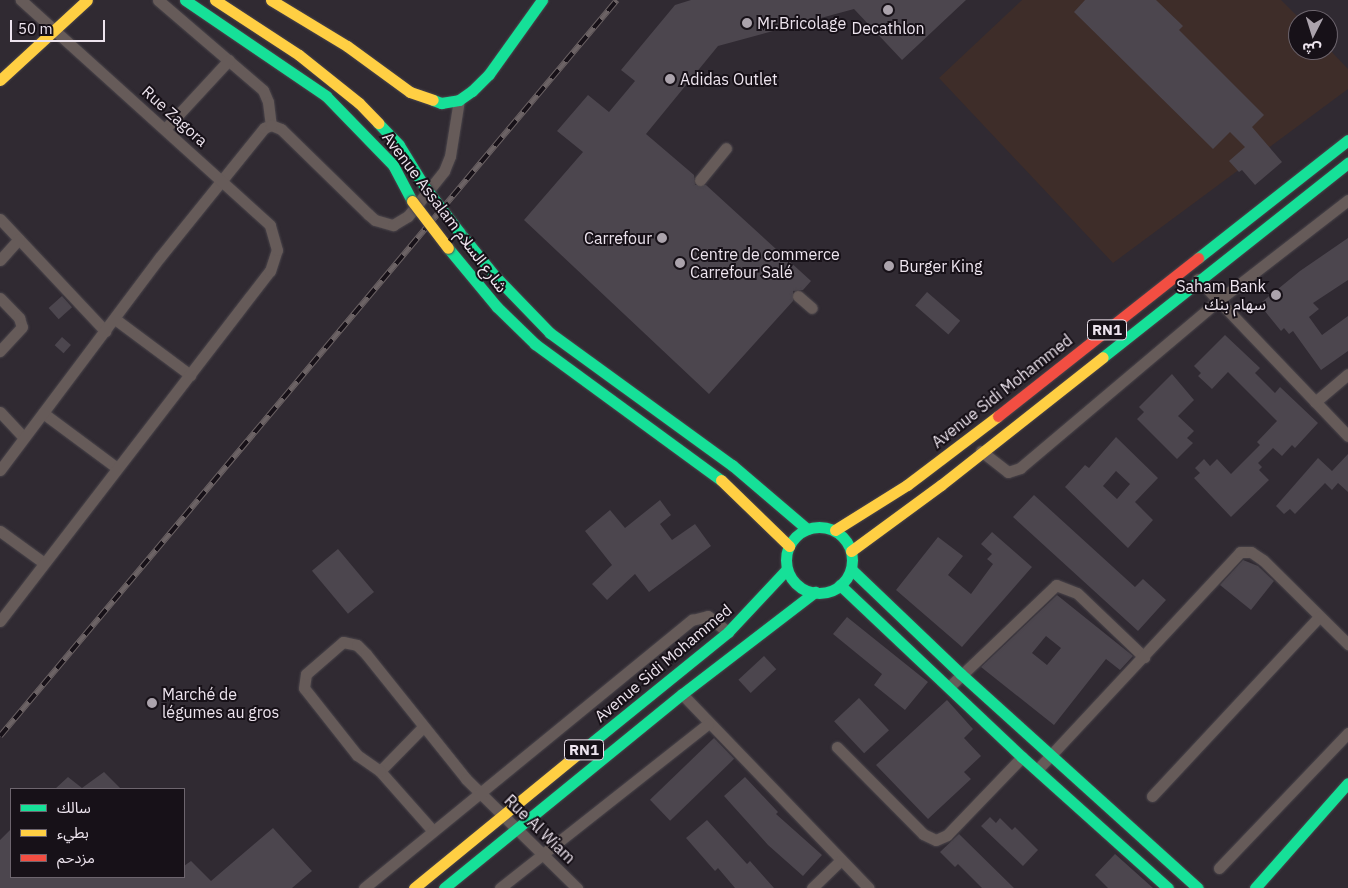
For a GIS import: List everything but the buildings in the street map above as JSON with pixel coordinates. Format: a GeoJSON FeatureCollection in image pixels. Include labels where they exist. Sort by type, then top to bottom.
{"type":"FeatureCollection","features":[{"type":"Feature","properties":{"kind":"street","name":"Rue Zagora"},"geometry":{"type":"LineString","coordinates":[[21,0],[165,128],[270,225],[277,250],[270,271],[190,375]]}},
{"type":"Feature","properties":{"kind":"street"},"geometry":{"type":"LineString","coordinates":[[158,0],[262,90],[268,102],[271,125]]}},
{"type":"Feature","properties":{"kind":"street","name":"Avenue Assalam شارع السلام"},"geometry":{"type":"LineString","coordinates":[[185,0],[326,96],[393,165],[412,201],[497,307],[536,344],[595,391],[691,456],[731,489],[789,546]]}},
{"type":"Feature","properties":{"kind":"street","name":"Avenue Assalam شارع السلام"},"geometry":{"type":"LineString","coordinates":[[215,0],[299,55],[359,102],[399,144],[424,186],[506,288],[561,342],[732,465],[808,529]]}},
{"type":"Feature","properties":{"kind":"street"},"geometry":{"type":"LineString","coordinates":[[271,0],[340,40],[410,92],[441,103],[459,100],[489,74],[542,0]]}},
{"type":"Feature","properties":{"kind":"street"},"geometry":{"type":"LineString","coordinates":[[1,77],[54,30],[81,2]]}},
{"type":"Feature","properties":{"kind":"street"},"geometry":{"type":"LineString","coordinates":[[165,128],[228,60]]}},
{"type":"Feature","properties":{"kind":"street"},"geometry":{"type":"LineString","coordinates":[[0,470],[220,180],[264,128],[271,125],[281,129],[375,220],[393,225],[408,216],[444,171],[450,156],[459,100]]}},
{"type":"Feature","properties":{"kind":"street","name":"Avenue Sidi Mohammed"},"geometry":{"type":"LineString","coordinates":[[834,530],[907,485],[970,438],[1348,140]]}},
{"type":"Feature","properties":{"kind":"street"},"geometry":{"type":"LineString","coordinates":[[700,180],[726,148]]}},
{"type":"Feature","properties":{"kind":"street","name":"Avenue Sidi Mohammed"},"geometry":{"type":"LineString","coordinates":[[851,551],[1348,162]]}},
{"type":"Feature","properties":{"kind":"street"},"geometry":{"type":"LineString","coordinates":[[981,451],[996,466],[1008,472],[1020,468],[1219,300],[1348,200]]}},
{"type":"Feature","properties":{"kind":"street"},"geometry":{"type":"LineString","coordinates":[[0,219],[105,331]]}},
{"type":"Feature","properties":{"kind":"street"},"geometry":{"type":"LineString","coordinates":[[0,260],[19,240]]}},
{"type":"Feature","properties":{"kind":"street"},"geometry":{"type":"LineString","coordinates":[[1198,279],[1348,436]]}},
{"type":"Feature","properties":{"kind":"street"},"geometry":{"type":"LineString","coordinates":[[798,296],[812,308]]}},
{"type":"Feature","properties":{"kind":"street"},"geometry":{"type":"LineString","coordinates":[[0,298],[19,318],[22,327],[0,352]]}},
{"type":"Feature","properties":{"kind":"street"},"geometry":{"type":"LineString","coordinates":[[0,621],[190,375],[115,319]]}},
{"type":"Feature","properties":{"kind":"street"},"geometry":{"type":"LineString","coordinates":[[1315,402],[1348,374]]}},
{"type":"Feature","properties":{"kind":"street"},"geometry":{"type":"LineString","coordinates":[[0,412],[24,438]]}},
{"type":"Feature","properties":{"kind":"street"},"geometry":{"type":"LineString","coordinates":[[43,413],[117,468]]}},
{"type":"Feature","properties":{"kind":"street"},"geometry":{"type":"LineString","coordinates":[[815,592],[798,584],[788,569],[789,546],[808,529],[822,527],[834,530],[845,539],[851,551],[851,569],[840,585],[1036,770],[1168,888]]}},
{"type":"Feature","properties":{"kind":"street"},"geometry":{"type":"LineString","coordinates":[[0,531],[44,564]]}},
{"type":"Feature","properties":{"kind":"street"},"geometry":{"type":"LineString","coordinates":[[1036,770],[1144,657],[1226,565],[1244,551],[1263,560],[1348,644]]}},
{"type":"Feature","properties":{"kind":"street","name":"Avenue Sidi Mohammed"},"geometry":{"type":"LineString","coordinates":[[414,888],[728,632],[788,569]]}},
{"type":"Feature","properties":{"kind":"street"},"geometry":{"type":"LineString","coordinates":[[851,569],[961,674],[1053,754],[1198,888]]}},
{"type":"Feature","properties":{"kind":"street","name":"RN1"},"geometry":{"type":"LineString","coordinates":[[444,888],[682,694],[815,592],[830,591],[840,585]]}},
{"type":"Feature","properties":{"kind":"street"},"geometry":{"type":"LineString","coordinates":[[949,687],[1045,592],[1059,585],[1077,594],[1144,657]]}},
{"type":"Feature","properties":{"kind":"street"},"geometry":{"type":"LineString","coordinates":[[364,888],[692,620],[708,616],[728,632]]}},
{"type":"Feature","properties":{"kind":"street"},"geometry":{"type":"LineString","coordinates":[[1152,796],[1319,617]]}},
{"type":"Feature","properties":{"kind":"street","name":"Rue Al Wiam"},"geometry":{"type":"LineString","coordinates":[[433,831],[380,770],[357,755],[310,697],[303,682],[306,674],[343,642],[352,643],[366,654],[422,728],[480,793],[543,852],[577,888]]}},
{"type":"Feature","properties":{"kind":"street"},"geometry":{"type":"LineString","coordinates":[[682,694],[708,724],[840,861],[869,888]]}},
{"type":"Feature","properties":{"kind":"street"},"geometry":{"type":"LineString","coordinates":[[500,888],[543,852],[708,724]]}},
{"type":"Feature","properties":{"kind":"street"},"geometry":{"type":"LineString","coordinates":[[380,770],[422,728]]}},
{"type":"Feature","properties":{"kind":"street"},"geometry":{"type":"LineString","coordinates":[[1220,868],[1348,733]]}},
{"type":"Feature","properties":{"kind":"street"},"geometry":{"type":"LineString","coordinates":[[838,748],[923,834],[936,840],[947,835],[1022,757]]}},
{"type":"Feature","properties":{"kind":"street"},"geometry":{"type":"LineString","coordinates":[[1255,888],[1348,784]]}},
{"type":"Feature","properties":{"kind":"street"},"geometry":{"type":"LineString","coordinates":[[812,888],[840,861]]}},
{"type":"Feature","properties":{"kind":"shaded area"},"geometry":{"type":"Polygon","coordinates":[[[1022,0],[1281,0],[1291,10],[1288,10],[1288,60],[1338,58],[1348,69],[1348,89],[1113,263],[939,78],[1022,0]]]}},
{"type":"Feature","properties":{"kind":"railway"},"geometry":{"type":"LineString","coordinates":[[0,736],[617,0]]}},
{"type":"Feature","properties":{"kind":"traffic: fast"},"geometry":{"type":"LineString","coordinates":[[185,0],[326,96],[393,165],[412,201]]}},
{"type":"Feature","properties":{"kind":"traffic: fast"},"geometry":{"type":"LineString","coordinates":[[433,100],[441,103],[459,100],[472,91],[489,74],[542,0]]}},
{"type":"Feature","properties":{"kind":"traffic: fast"},"geometry":{"type":"LineString","coordinates":[[378,123],[399,145],[424,186]]}},
{"type":"Feature","properties":{"kind":"traffic: fast"},"geometry":{"type":"LineString","coordinates":[[1198,258],[1348,140]]}},
{"type":"Feature","properties":{"kind":"traffic: fast"},"geometry":{"type":"LineString","coordinates":[[1103,357],[1348,163]]}},
{"type":"Feature","properties":{"kind":"traffic: fast"},"geometry":{"type":"LineString","coordinates":[[424,186],[460,233]]}},
{"type":"Feature","properties":{"kind":"traffic: fast"},"geometry":{"type":"LineString","coordinates":[[460,233],[494,275],[550,333],[732,465],[807,529]]}},
{"type":"Feature","properties":{"kind":"traffic: fast"},"geometry":{"type":"LineString","coordinates":[[448,248],[497,307],[535,344],[721,480]]}},
{"type":"Feature","properties":{"kind":"traffic: fast"},"geometry":{"type":"LineString","coordinates":[[819,527],[832,530],[842,537],[849,547],[852,560],[849,573],[842,583],[832,590],[819,593],[806,590],[796,583],[789,573],[786,560],[789,547],[796,537],[806,530],[819,527]]}},
{"type":"Feature","properties":{"kind":"traffic: fast"},"geometry":{"type":"LineString","coordinates":[[580,752],[728,632],[787,569]]}},
{"type":"Feature","properties":{"kind":"traffic: fast"},"geometry":{"type":"LineString","coordinates":[[851,569],[961,674],[1198,888]]}},
{"type":"Feature","properties":{"kind":"traffic: fast"},"geometry":{"type":"LineString","coordinates":[[840,585],[1022,757],[1168,888]]}},
{"type":"Feature","properties":{"kind":"traffic: fast"},"geometry":{"type":"LineString","coordinates":[[444,888],[682,694],[815,592]]}},
{"type":"Feature","properties":{"kind":"traffic: fast"},"geometry":{"type":"LineString","coordinates":[[1255,888],[1348,783]]}},
{"type":"Feature","properties":{"kind":"traffic: slow"},"geometry":{"type":"LineString","coordinates":[[0,80],[87,0]]}},
{"type":"Feature","properties":{"kind":"traffic: slow"},"geometry":{"type":"LineString","coordinates":[[215,0],[299,55],[359,103],[378,123]]}},
{"type":"Feature","properties":{"kind":"traffic: slow"},"geometry":{"type":"LineString","coordinates":[[271,0],[347,46],[410,92],[433,100]]}},
{"type":"Feature","properties":{"kind":"traffic: slow"},"geometry":{"type":"LineString","coordinates":[[412,201],[448,248]]}},
{"type":"Feature","properties":{"kind":"traffic: slow"},"geometry":{"type":"LineString","coordinates":[[851,551],[941,485],[1103,357]]}},
{"type":"Feature","properties":{"kind":"traffic: slow"},"geometry":{"type":"LineString","coordinates":[[835,530],[907,485],[998,416]]}},
{"type":"Feature","properties":{"kind":"traffic: slow"},"geometry":{"type":"LineString","coordinates":[[721,480],[789,546]]}},
{"type":"Feature","properties":{"kind":"traffic: slow"},"geometry":{"type":"LineString","coordinates":[[414,888],[580,752]]}},
{"type":"Feature","properties":{"kind":"traffic: jam"},"geometry":{"type":"LineString","coordinates":[[998,416],[1198,258]]}},
{"type":"Feature","properties":{"kind":"place","name":"Decathlon"},"geometry":{"type":"Point","coordinates":[888,10]}},
{"type":"Feature","properties":{"kind":"place","name":"Mr.Bricolage"},"geometry":{"type":"Point","coordinates":[747,23]}},
{"type":"Feature","properties":{"kind":"place","name":"Adidas Outlet"},"geometry":{"type":"Point","coordinates":[670,79]}},
{"type":"Feature","properties":{"kind":"place","name":"Carrefour"},"geometry":{"type":"Point","coordinates":[662,238]}},
{"type":"Feature","properties":{"kind":"place","name":"Centre de commerce Carrefour Salé"},"geometry":{"type":"Point","coordinates":[680,263]}},
{"type":"Feature","properties":{"kind":"place","name":"Burger King"},"geometry":{"type":"Point","coordinates":[889,266]}},
{"type":"Feature","properties":{"kind":"place","name":"Saham Bank سهام بنك"},"geometry":{"type":"Point","coordinates":[1276,295]}},
{"type":"Feature","properties":{"kind":"place","name":"Marché de légumes au gros"},"geometry":{"type":"Point","coordinates":[152,703]}}]}
